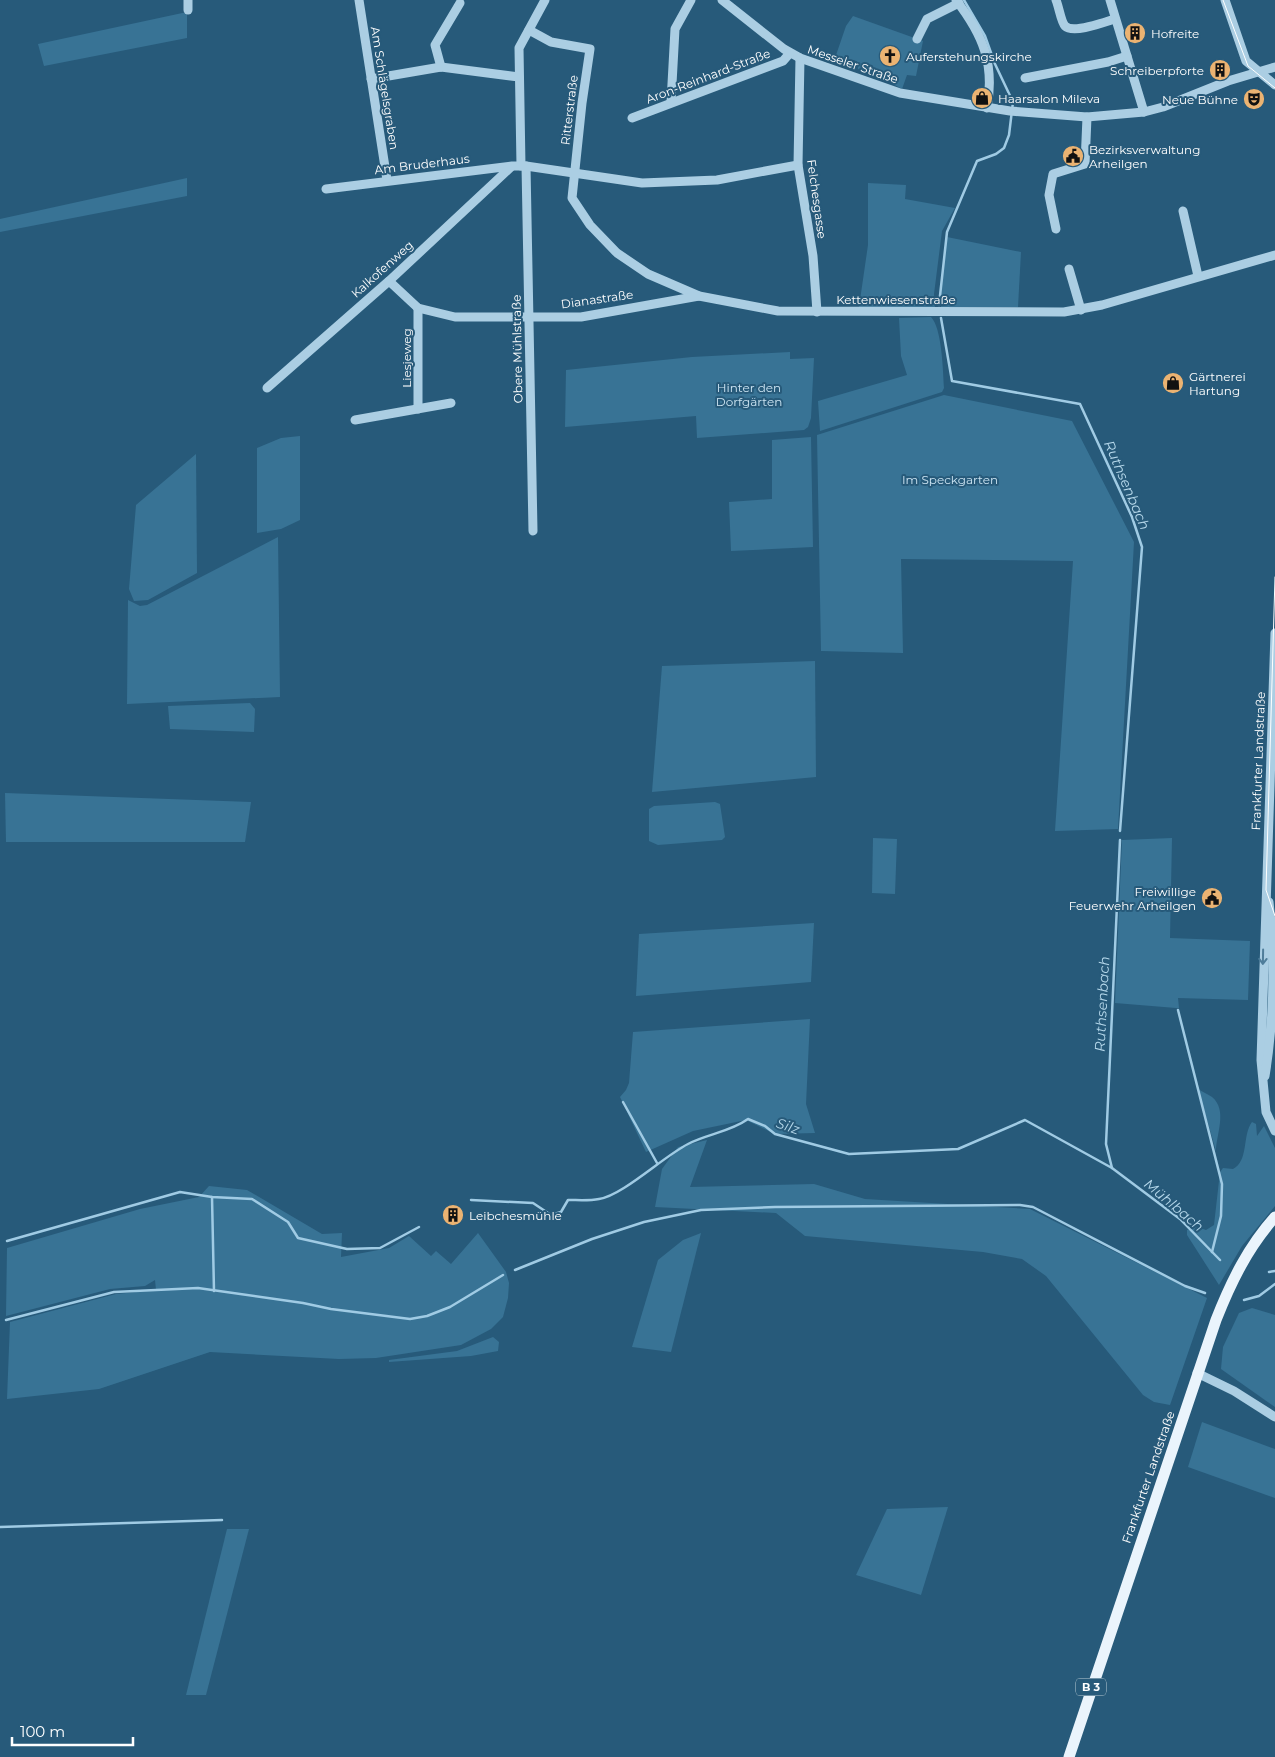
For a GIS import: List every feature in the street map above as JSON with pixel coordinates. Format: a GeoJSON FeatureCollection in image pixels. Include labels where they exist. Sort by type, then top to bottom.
{"type":"FeatureCollection","features":[{"type":"Feature","properties":{"kind":"main road","name":"Frankfurter Landstraße"},"geometry":{"type":"LineString","coordinates":[[1068,1757],[1197,1373],[1232,1281],[1248,1251],[1275,1217]]}},
{"type":"Feature","properties":{"kind":"street","name":"Am Schlägelsgraben"},"geometry":{"type":"LineString","coordinates":[[359,0],[387,180]]}},
{"type":"Feature","properties":{"kind":"street","name":"Obere Mühlstraße"},"geometry":{"type":"LineString","coordinates":[[533,531],[529,318],[519,166],[519,77],[520,48],[545,0]]}},
{"type":"Feature","properties":{"kind":"street"},"geometry":{"type":"LineString","coordinates":[[671,102],[675,29],[691,0]]}},
{"type":"Feature","properties":{"kind":"street","name":"Messeler Straße"},"geometry":{"type":"LineString","coordinates":[[722,0],[790,53],[800,58],[900,93],[1014,112],[1087,117],[1144,112],[1275,67]]}},
{"type":"Feature","properties":{"kind":"street"},"geometry":{"type":"LineString","coordinates":[[1056,0],[1064,25],[1068,28],[1081,28],[1115,19]]}},
{"type":"Feature","properties":{"kind":"street"},"geometry":{"type":"LineString","coordinates":[[1110,0],[1144,112]]}},
{"type":"Feature","properties":{"kind":"street"},"geometry":{"type":"LineString","coordinates":[[1224,0],[1245,58],[1257,72],[1275,85]]}},
{"type":"Feature","properties":{"kind":"street"},"geometry":{"type":"LineString","coordinates":[[918,39],[927,19],[958,2],[982,42],[989,60],[991,88],[987,108]]}},
{"type":"Feature","properties":{"kind":"street"},"geometry":{"type":"LineString","coordinates":[[441,66],[435,45],[460,3]]}},
{"type":"Feature","properties":{"kind":"street","name":"Ritterstraße"},"geometry":{"type":"LineString","coordinates":[[529,30],[551,42],[590,49],[582,103],[575,174]]}},
{"type":"Feature","properties":{"kind":"street","name":"Aron-Reinhard-Straße"},"geometry":{"type":"LineString","coordinates":[[632,118],[783,61],[790,53]]}},
{"type":"Feature","properties":{"kind":"street"},"geometry":{"type":"LineString","coordinates":[[1025,78],[1108,62],[1127,56]]}},
{"type":"Feature","properties":{"kind":"street","name":"Felchesgasse"},"geometry":{"type":"LineString","coordinates":[[800,58],[798,165],[813,256],[817,312]]}},
{"type":"Feature","properties":{"kind":"street"},"geometry":{"type":"LineString","coordinates":[[371,79],[441,66],[519,77]]}},
{"type":"Feature","properties":{"kind":"street"},"geometry":{"type":"LineString","coordinates":[[1056,229],[1049,195],[1053,174],[1085,164],[1087,117]]}},
{"type":"Feature","properties":{"kind":"street","name":"Am Bruderhaus"},"geometry":{"type":"LineString","coordinates":[[326,189],[387,180],[519,166],[633,183],[717,180],[798,165]]}},
{"type":"Feature","properties":{"kind":"street","name":"Kalkofenweg"},"geometry":{"type":"LineString","coordinates":[[267,388],[519,166]]}},
{"type":"Feature","properties":{"kind":"street","name":"Kettenwiesenstraße"},"geometry":{"type":"LineString","coordinates":[[575,174],[572,198],[590,226],[617,253],[648,274],[699,296],[778,311],[1081,310],[1275,255]]}},
{"type":"Feature","properties":{"kind":"street"},"geometry":{"type":"LineString","coordinates":[[1183,211],[1198,276]]}},
{"type":"Feature","properties":{"kind":"street"},"geometry":{"type":"LineString","coordinates":[[1069,269],[1081,310]]}},
{"type":"Feature","properties":{"kind":"street","name":"Dianastraße"},"geometry":{"type":"LineString","coordinates":[[389,281],[418,308],[455,317],[580,317],[699,296]]}},
{"type":"Feature","properties":{"kind":"street","name":"Liesjeweg"},"geometry":{"type":"LineString","coordinates":[[418,308],[418,409]]}},
{"type":"Feature","properties":{"kind":"street"},"geometry":{"type":"LineString","coordinates":[[355,420],[451,403]]}},
{"type":"Feature","properties":{"kind":"street","name":"Frankfurter Landstraße"},"geometry":{"type":"LineString","coordinates":[[1275,633],[1274,725],[1268,890],[1274,938],[1270,1045],[1264,1082],[1264,1104],[1275,1131]]}},
{"type":"Feature","properties":{"kind":"street"},"geometry":{"type":"LineString","coordinates":[[1197,1373],[1234,1391],[1275,1417]]}},
{"type":"Feature","properties":{"kind":"green space"},"geometry":{"type":"Polygon","coordinates":[[[187,12],[187,38],[44,66],[38,44],[187,12]]]}},
{"type":"Feature","properties":{"kind":"green space"},"geometry":{"type":"Polygon","coordinates":[[[853,16],[923,41],[916,76],[907,75],[902,89],[880,77],[858,69],[858,63],[854,60],[849,61],[846,65],[834,61],[846,26],[853,16]]]}},
{"type":"Feature","properties":{"kind":"green space"},"geometry":{"type":"Polygon","coordinates":[[[187,178],[187,196],[0,232],[0,219],[187,178]]]}},
{"type":"Feature","properties":{"kind":"green space"},"geometry":{"type":"Polygon","coordinates":[[[868,183],[906,185],[905,199],[955,208],[942,231],[934,294],[935,307],[859,307],[868,245],[868,183]]]}},
{"type":"Feature","properties":{"kind":"green space"},"geometry":{"type":"Polygon","coordinates":[[[947,237],[1021,252],[1018,307],[941,307],[940,292],[947,237]]]}},
{"type":"Feature","properties":{"kind":"green space"},"geometry":{"type":"Polygon","coordinates":[[[931,317],[938,330],[940,340],[944,388],[942,392],[820,431],[818,401],[907,375],[901,356],[899,318],[931,317]]]}},
{"type":"Feature","properties":{"kind":"green space","name":"Hinter den Dorfgärten"},"geometry":{"type":"Polygon","coordinates":[[[790,352],[790,359],[814,358],[811,418],[808,427],[804,430],[697,438],[696,416],[565,427],[566,370],[692,357],[790,352]]]}},
{"type":"Feature","properties":{"kind":"green space","name":"Im Speckgarten"},"geometry":{"type":"Polygon","coordinates":[[[944,395],[1072,421],[1134,542],[1118,829],[1055,831],[1073,561],[901,559],[903,653],[821,651],[817,435],[944,395]]]}},
{"type":"Feature","properties":{"kind":"green space"},"geometry":{"type":"Polygon","coordinates":[[[300,436],[300,520],[281,529],[257,533],[257,448],[281,438],[300,436]]]}},
{"type":"Feature","properties":{"kind":"green space"},"geometry":{"type":"Polygon","coordinates":[[[811,437],[813,547],[731,551],[729,502],[772,499],[772,440],[811,437]]]}},
{"type":"Feature","properties":{"kind":"green space"},"geometry":{"type":"Polygon","coordinates":[[[196,454],[197,573],[148,600],[134,601],[129,589],[136,505],[196,454]]]}},
{"type":"Feature","properties":{"kind":"green space"},"geometry":{"type":"Polygon","coordinates":[[[278,537],[280,697],[127,704],[128,600],[140,606],[147,605],[278,537]]]}},
{"type":"Feature","properties":{"kind":"green space"},"geometry":{"type":"Polygon","coordinates":[[[815,661],[816,777],[652,792],[662,666],[815,661]]]}},
{"type":"Feature","properties":{"kind":"green space"},"geometry":{"type":"Polygon","coordinates":[[[250,703],[255,709],[254,732],[170,729],[168,706],[250,703]]]}},
{"type":"Feature","properties":{"kind":"green space"},"geometry":{"type":"Polygon","coordinates":[[[5,793],[251,802],[245,842],[6,842],[5,793]]]}},
{"type":"Feature","properties":{"kind":"green space"},"geometry":{"type":"Polygon","coordinates":[[[715,802],[720,804],[725,837],[722,840],[658,845],[649,841],[649,809],[654,806],[715,802]]]}},
{"type":"Feature","properties":{"kind":"green space"},"geometry":{"type":"Polygon","coordinates":[[[873,838],[897,839],[895,894],[872,893],[873,838]]]}},
{"type":"Feature","properties":{"kind":"green space"},"geometry":{"type":"Polygon","coordinates":[[[1172,838],[1170,938],[1250,941],[1248,1000],[1178,998],[1179,1008],[1115,1003],[1122,840],[1172,838]]]}},
{"type":"Feature","properties":{"kind":"green space"},"geometry":{"type":"Polygon","coordinates":[[[814,923],[811,982],[636,996],[639,934],[814,923]]]}},
{"type":"Feature","properties":{"kind":"green space"},"geometry":{"type":"Polygon","coordinates":[[[810,1019],[806,1104],[815,1133],[775,1134],[746,1120],[693,1131],[646,1152],[620,1097],[629,1083],[633,1032],[810,1019]]]}},
{"type":"Feature","properties":{"kind":"green space"},"geometry":{"type":"Polygon","coordinates":[[[1198,1089],[1217,1102],[1220,1123],[1216,1151],[1198,1089]]]}},
{"type":"Feature","properties":{"kind":"green space"},"geometry":{"type":"Polygon","coordinates":[[[1252,1122],[1256,1124],[1257,1136],[1264,1126],[1275,1148],[1275,1206],[1242,1246],[1219,1285],[1187,1235],[1187,1230],[1197,1227],[1206,1230],[1214,1225],[1220,1172],[1223,1168],[1233,1169],[1238,1165],[1252,1122]]]}},
{"type":"Feature","properties":{"kind":"green space"},"geometry":{"type":"Polygon","coordinates":[[[707,1140],[690,1187],[814,1184],[865,1199],[1030,1209],[1207,1298],[1170,1405],[1154,1402],[1143,1395],[1046,1276],[1022,1259],[983,1252],[805,1236],[776,1213],[655,1207],[662,1169],[678,1147],[707,1140]]]}},
{"type":"Feature","properties":{"kind":"green space"},"geometry":{"type":"Polygon","coordinates":[[[209,1186],[247,1190],[322,1234],[342,1233],[341,1257],[389,1248],[409,1236],[431,1256],[436,1251],[451,1264],[478,1233],[506,1272],[509,1283],[508,1298],[503,1317],[491,1329],[461,1345],[376,1358],[339,1359],[210,1352],[99,1389],[7,1399],[10,1322],[116,1294],[156,1290],[155,1280],[145,1286],[110,1289],[6,1316],[7,1248],[140,1209],[199,1197],[209,1186]]]}},
{"type":"Feature","properties":{"kind":"green space"},"geometry":{"type":"Polygon","coordinates":[[[701,1233],[671,1352],[632,1347],[658,1260],[683,1240],[701,1233]]]}},
{"type":"Feature","properties":{"kind":"green space"},"geometry":{"type":"Polygon","coordinates":[[[1252,1308],[1275,1315],[1275,1407],[1221,1369],[1223,1347],[1239,1313],[1252,1308]]]}},
{"type":"Feature","properties":{"kind":"green space"},"geometry":{"type":"Polygon","coordinates":[[[493,1337],[499,1342],[498,1351],[471,1356],[389,1362],[389,1360],[457,1351],[493,1337]]]}},
{"type":"Feature","properties":{"kind":"green space"},"geometry":{"type":"Polygon","coordinates":[[[1202,1422],[1275,1449],[1275,1498],[1188,1467],[1202,1422]]]}},
{"type":"Feature","properties":{"kind":"green space"},"geometry":{"type":"Polygon","coordinates":[[[948,1507],[921,1595],[856,1575],[887,1509],[948,1507]]]}},
{"type":"Feature","properties":{"kind":"green space"},"geometry":{"type":"Polygon","coordinates":[[[227,1529],[249,1529],[206,1695],[186,1695],[227,1529]]]}},
{"type":"Feature","properties":{"kind":"waterway","name":"Ruthsenbach"},"geometry":{"type":"LineString","coordinates":[[939,305],[947,232],[977,161],[996,154],[1004,148],[1009,135],[1013,102],[995,64],[985,36],[964,0]]}},
{"type":"Feature","properties":{"kind":"waterway","name":"Ruthsenbach"},"geometry":{"type":"LineString","coordinates":[[941,318],[952,381],[1080,404],[1132,517],[1142,547],[1120,831]]}},
{"type":"Feature","properties":{"kind":"waterway","name":"Ruthsenbach"},"geometry":{"type":"LineString","coordinates":[[1112,1168],[1106,1144],[1120,840]]}},
{"type":"Feature","properties":{"kind":"waterway"},"geometry":{"type":"LineString","coordinates":[[1178,1010],[1222,1184],[1221,1216],[1212,1252]]}},
{"type":"Feature","properties":{"kind":"waterway"},"geometry":{"type":"LineString","coordinates":[[623,1102],[657,1163]]}},
{"type":"Feature","properties":{"kind":"waterway","name":"Silz"},"geometry":{"type":"LineString","coordinates":[[471,1200],[533,1203],[551,1215],[561,1212],[568,1200],[599,1199],[619,1191],[688,1144],[734,1127],[748,1119],[765,1126],[775,1134],[849,1154],[958,1149],[1025,1120],[1112,1168],[1180,1219],[1220,1260]]}},
{"type":"Feature","properties":{"kind":"waterway"},"geometry":{"type":"LineString","coordinates":[[7,1241],[180,1192],[212,1197],[252,1199],[288,1222],[298,1238],[347,1249],[380,1248],[419,1227]]}},
{"type":"Feature","properties":{"kind":"waterway"},"geometry":{"type":"LineString","coordinates":[[212,1197],[214,1291]]}},
{"type":"Feature","properties":{"kind":"waterway"},"geometry":{"type":"LineString","coordinates":[[515,1270],[592,1239],[644,1222],[701,1210],[775,1207],[1020,1205],[1033,1207],[1185,1286],[1205,1293]]}},
{"type":"Feature","properties":{"kind":"waterway","name":"Mühlbach"},"geometry":{"type":"LineString","coordinates":[[1269,1272],[1275,1271]]}},
{"type":"Feature","properties":{"kind":"waterway"},"geometry":{"type":"LineString","coordinates":[[6,1320],[114,1292],[198,1288],[303,1303],[331,1309],[410,1319],[427,1316],[450,1307],[503,1275]]}},
{"type":"Feature","properties":{"kind":"waterway"},"geometry":{"type":"LineString","coordinates":[[1244,1300],[1259,1296],[1275,1284]]}},
{"type":"Feature","properties":{"kind":"waterway"},"geometry":{"type":"LineString","coordinates":[[0,1527],[222,1520]]}},
{"type":"Feature","properties":{"kind":"tram line"},"geometry":{"type":"LineString","coordinates":[[1223,0],[1248,66],[1275,88]]}},
{"type":"Feature","properties":{"kind":"tram line"},"geometry":{"type":"LineString","coordinates":[[1275,577],[1266,890],[1275,916]]}},
{"type":"Feature","properties":{"kind":"place","name":"Hofreite"},"geometry":{"type":"Point","coordinates":[1135,33]}},
{"type":"Feature","properties":{"kind":"place","name":"Auferstehungskirche"},"geometry":{"type":"Point","coordinates":[890,56]}},
{"type":"Feature","properties":{"kind":"place","name":"Schreiberpforte"},"geometry":{"type":"Point","coordinates":[1220,70]}},
{"type":"Feature","properties":{"kind":"place","name":"Haarsalon Mileva"},"geometry":{"type":"Point","coordinates":[982,98]}},
{"type":"Feature","properties":{"kind":"place","name":"Neue Bühne"},"geometry":{"type":"Point","coordinates":[1254,99]}},
{"type":"Feature","properties":{"kind":"place","name":"Bezirksverwaltung Arheilgen"},"geometry":{"type":"Point","coordinates":[1073,156]}},
{"type":"Feature","properties":{"kind":"place","name":"Gärtnerei Hartung"},"geometry":{"type":"Point","coordinates":[1173,383]}},
{"type":"Feature","properties":{"kind":"place","name":"Freiwillige Feuerwehr Arheilgen"},"geometry":{"type":"Point","coordinates":[1212,898]}},
{"type":"Feature","properties":{"kind":"place","name":"Leibchesmühle"},"geometry":{"type":"Point","coordinates":[453,1215]}}]}
